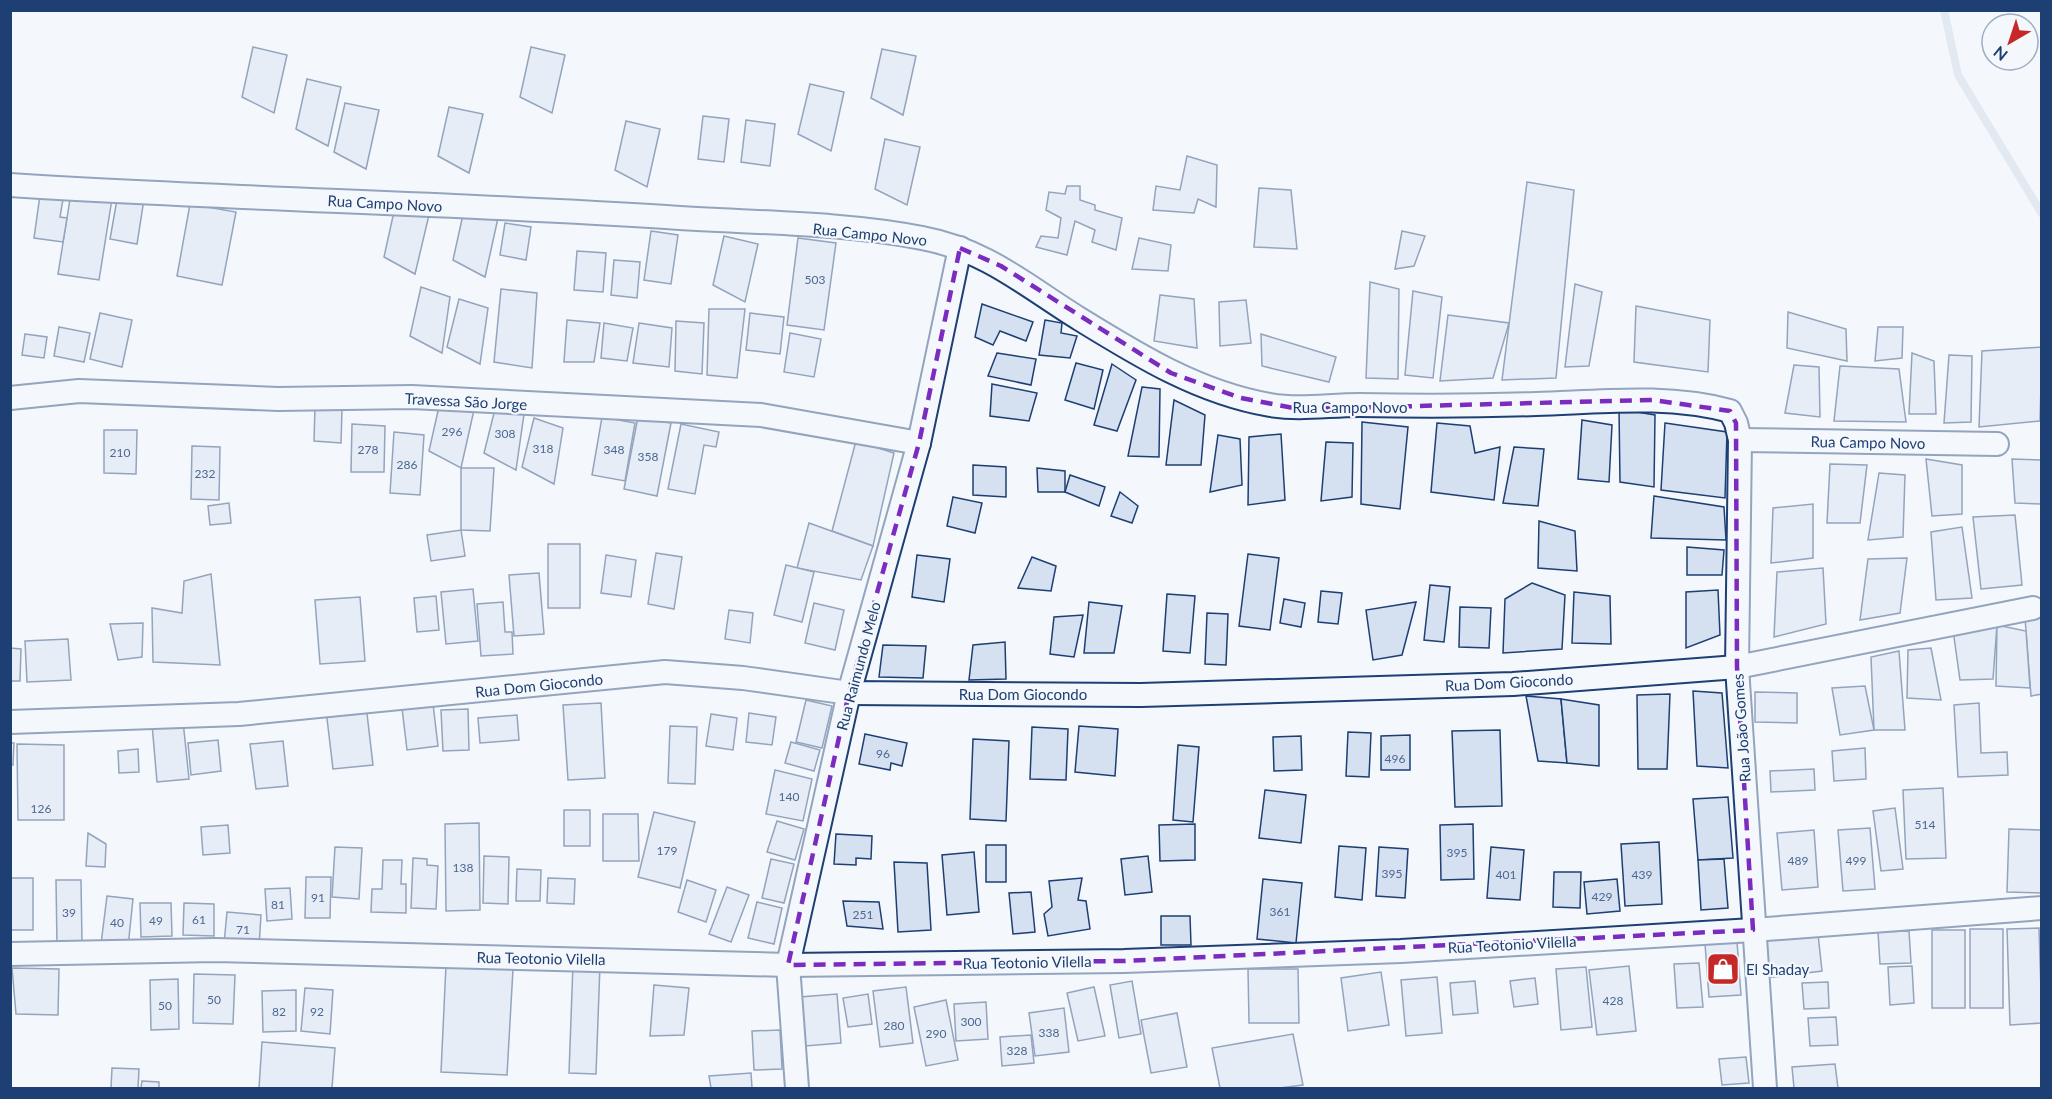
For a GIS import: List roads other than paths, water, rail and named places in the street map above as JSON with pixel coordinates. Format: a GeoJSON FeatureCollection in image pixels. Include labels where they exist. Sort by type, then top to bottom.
{"type":"FeatureCollection","features":[{"type":"Feature","properties":{"kind":"street","name":"Rua Campo Novo"},"geometry":{"type":"LineString","coordinates":[[10,185],[632,215],[864,230],[922,238],[960,248],[1001,266],[1076,317],[1172,373],[1214,391],[1270,405],[1299,409],[1353,405],[1454,407],[1653,400],[1689,404]]}},
{"type":"Feature","properties":{"kind":"street","name":"Rua Raimundo Melo"},"geometry":{"type":"LineString","coordinates":[[797,1089],[788,965],[849,693],[919,443],[960,248]]}},
{"type":"Feature","properties":{"kind":"street","name":"Travessa São Jorge"},"geometry":{"type":"LineString","coordinates":[[10,398],[79,391],[278,399],[412,397],[761,415],[919,443]]}},
{"type":"Feature","properties":{"kind":"street","name":"Rua João Gomes"},"geometry":{"type":"LineString","coordinates":[[1689,404],[1730,411],[1740,440],[1737,667],[1765,1089]]}},
{"type":"Feature","properties":{"kind":"street","name":"Rua Campo Novo"},"geometry":{"type":"LineString","coordinates":[[1740,440],[1996,444]]}},
{"type":"Feature","properties":{"kind":"street","name":"Rua Dom Giocondo"},"geometry":{"type":"LineString","coordinates":[[10,722],[239,714],[665,672],[743,678],[849,693],[1142,695],[1513,684],[1737,667],[2033,608]]}},
{"type":"Feature","properties":{"kind":"street","name":"Rua Teotonio Vilella"},"geometry":{"type":"LineString","coordinates":[[10,954],[215,950],[788,965],[1124,961],[1401,951],[1754,930],[2042,908]]}},
{"type":"Feature","properties":{"kind":"waterway"},"geometry":{"type":"LineString","coordinates":[[1944,10],[1958,75],[2042,214]]}},
{"type":"Feature","properties":{"kind":"place","name":"El Shaday"},"geometry":{"type":"Point","coordinates":[1723,969]}}]}
